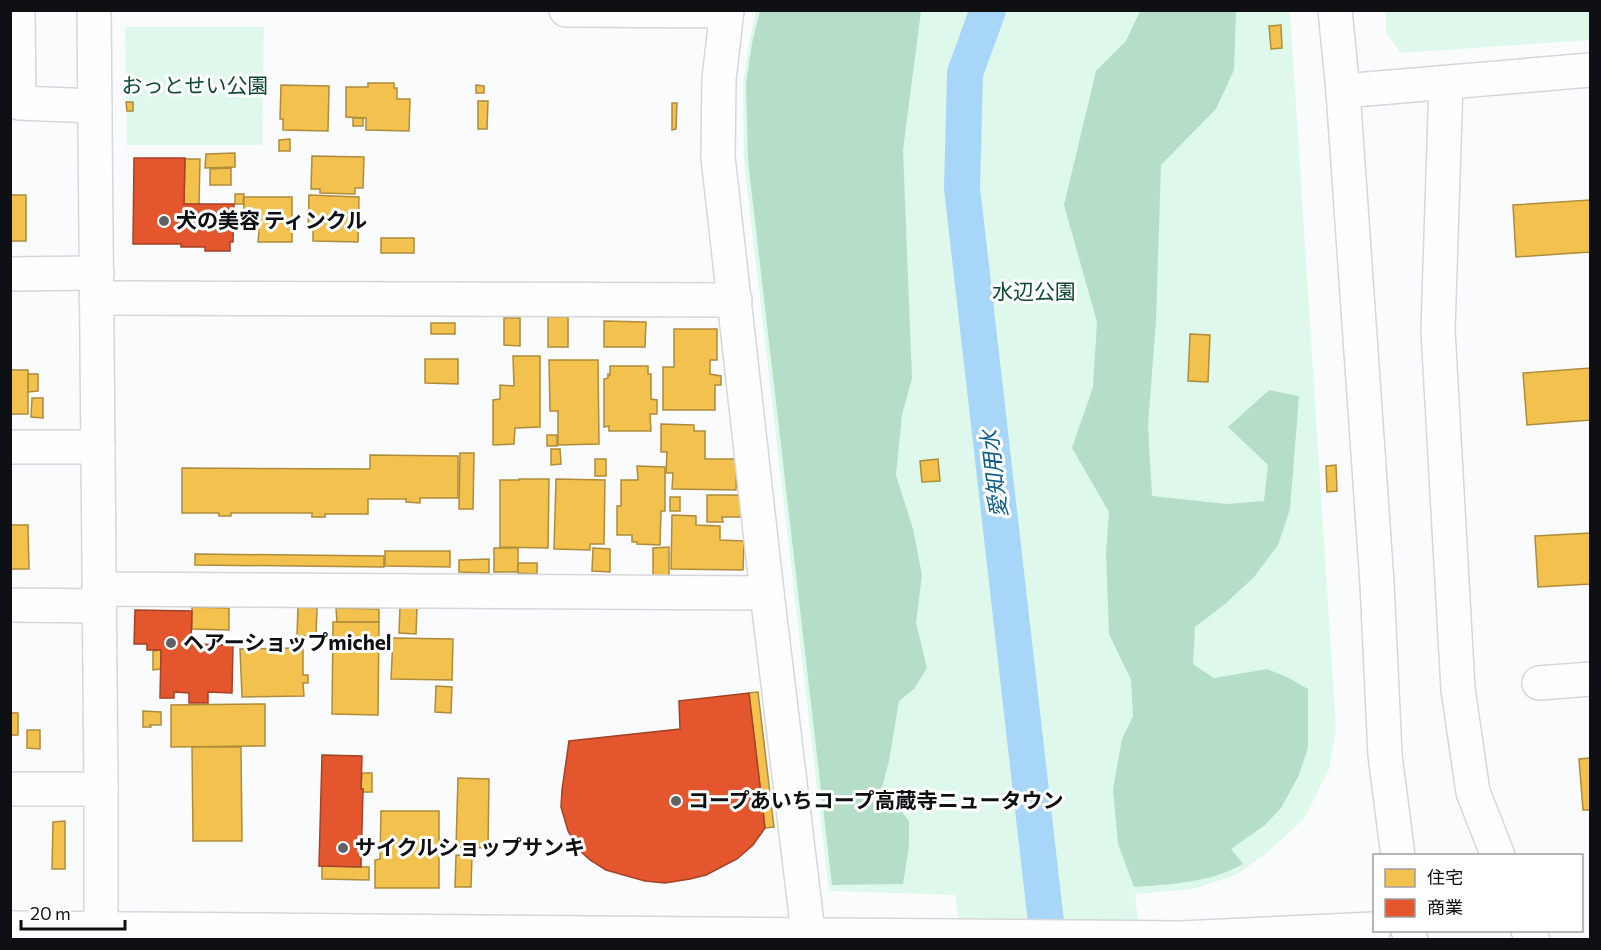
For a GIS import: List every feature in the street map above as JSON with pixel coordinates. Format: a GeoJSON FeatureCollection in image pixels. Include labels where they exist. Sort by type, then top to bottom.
{"type":"FeatureCollection","features":[{"type":"Feature","properties":{"kind":"street"},"geometry":{"type":"LineString","coordinates":[[18,10],[19,103],[95,106]]}},
{"type":"Feature","properties":{"kind":"street"},"geometry":{"type":"LineString","coordinates":[[94,10],[101,934]]}},
{"type":"Feature","properties":{"kind":"street"},"geometry":{"type":"LineString","coordinates":[[566,10],[727,11],[719,79],[718,157],[808,937]]}},
{"type":"Feature","properties":{"kind":"street"},"geometry":{"type":"LineString","coordinates":[[1335,10],[1343,91],[1377,583],[1385,755],[1398,854]]}},
{"type":"Feature","properties":{"kind":"street"},"geometry":{"type":"LineString","coordinates":[[1343,91],[1590,70]]}},
{"type":"Feature","properties":{"kind":"street"},"geometry":{"type":"LineString","coordinates":[[1446,83],[1438,330],[1458,689],[1473,792],[1498,854]]}},
{"type":"Feature","properties":{"kind":"street"},"geometry":{"type":"LineString","coordinates":[[10,274],[97,286],[735,300]]}},
{"type":"Feature","properties":{"kind":"street"},"geometry":{"type":"LineString","coordinates":[[10,447],[98,447]]}},
{"type":"Feature","properties":{"kind":"street"},"geometry":{"type":"LineString","coordinates":[[10,605],[99,598],[767,593]]}},
{"type":"Feature","properties":{"kind":"street"},"geometry":{"type":"LineString","coordinates":[[1539,683],[1590,679]]}},
{"type":"Feature","properties":{"kind":"street"},"geometry":{"type":"LineString","coordinates":[[10,789],[101,789]]}},
{"type":"Feature","properties":{"kind":"street"},"geometry":{"type":"LineString","coordinates":[[10,928],[101,934],[1181,938],[1373,929]]}},
{"type":"Feature","properties":{"kind":"green space","name":"水辺公園"},"geometry":{"type":"Polygon","coordinates":[[[756,11],[1290,11],[1336,730],[1329,769],[1304,819],[1269,851],[1236,875],[1193,889],[1135,894],[1140,939],[961,939],[955,895],[829,891],[744,161],[743,85],[756,11]]]}},
{"type":"Feature","properties":{"kind":"green space"},"geometry":{"type":"Polygon","coordinates":[[[760,11],[921,11],[903,150],[912,378],[902,415],[896,475],[913,529],[922,575],[916,623],[927,668],[914,689],[899,701],[882,788],[909,821],[909,846],[903,884],[832,885],[748,161],[746,84],[752,43],[760,11]]]}},
{"type":"Feature","properties":{"kind":"green space"},"geometry":{"type":"Polygon","coordinates":[[[1140,11],[1236,11],[1234,70],[1216,109],[1161,165],[1156,321],[1148,425],[1152,496],[1227,504],[1264,501],[1268,465],[1228,427],[1269,390],[1299,396],[1290,509],[1278,545],[1254,577],[1225,604],[1195,627],[1193,664],[1214,678],[1267,669],[1308,689],[1308,748],[1298,777],[1281,808],[1265,825],[1231,849],[1243,864],[1204,879],[1134,887],[1118,844],[1113,789],[1122,739],[1133,716],[1131,680],[1109,634],[1106,552],[1109,512],[1072,448],[1093,387],[1097,322],[1064,205],[1096,71],[1126,41],[1140,11]]]}},
{"type":"Feature","properties":{"kind":"green space"},"geometry":{"type":"Polygon","coordinates":[[[1386,11],[1590,11],[1590,40],[1401,53],[1386,33],[1386,11]]]}},
{"type":"Feature","properties":{"kind":"green space","name":"おっとせい公園"},"geometry":{"type":"Polygon","coordinates":[[[125,27],[264,27],[262,145],[127,145],[125,27]]]}},
{"type":"Feature","properties":{"kind":"building: 住宅"},"geometry":{"type":"Polygon","coordinates":[[[1281,25],[1282,48],[1271,49],[1269,26],[1281,25]]]}},
{"type":"Feature","properties":{"kind":"building: 住宅"},"geometry":{"type":"Polygon","coordinates":[[[368,83],[394,83],[394,88],[397,88],[397,99],[410,99],[409,131],[366,130],[366,118],[346,117],[346,87],[368,87],[368,83]]]}},
{"type":"Feature","properties":{"kind":"building: 住宅"},"geometry":{"type":"Polygon","coordinates":[[[281,85],[329,86],[328,131],[283,130],[283,119],[280,119],[281,85]]]}},
{"type":"Feature","properties":{"kind":"building: 住宅"},"geometry":{"type":"Polygon","coordinates":[[[476,85],[484,86],[484,93],[476,93],[476,85]]]}},
{"type":"Feature","properties":{"kind":"building: 住宅"},"geometry":{"type":"Polygon","coordinates":[[[478,101],[488,101],[487,129],[478,129],[478,101]]]}},
{"type":"Feature","properties":{"kind":"building: 住宅"},"geometry":{"type":"Polygon","coordinates":[[[126,102],[133,102],[133,111],[127,111],[126,102]]]}},
{"type":"Feature","properties":{"kind":"building: 住宅"},"geometry":{"type":"Polygon","coordinates":[[[672,103],[677,103],[676,129],[672,130],[672,103]]]}},
{"type":"Feature","properties":{"kind":"building: 住宅"},"geometry":{"type":"Polygon","coordinates":[[[353,118],[363,118],[363,126],[353,126],[353,118]]]}},
{"type":"Feature","properties":{"kind":"building: 住宅"},"geometry":{"type":"Polygon","coordinates":[[[290,139],[290,151],[279,151],[279,140],[290,139]]]}},
{"type":"Feature","properties":{"kind":"building: 住宅"},"geometry":{"type":"Polygon","coordinates":[[[235,153],[235,167],[205,168],[206,154],[235,153]]]}},
{"type":"Feature","properties":{"kind":"building: 住宅"},"geometry":{"type":"Polygon","coordinates":[[[312,156],[364,157],[363,188],[355,188],[355,194],[320,193],[320,189],[311,189],[312,156]]]}},
{"type":"Feature","properties":{"kind":"building: 住宅"},"geometry":{"type":"Polygon","coordinates":[[[185,159],[200,159],[199,204],[184,204],[185,159]]]}},
{"type":"Feature","properties":{"kind":"building: 住宅"},"geometry":{"type":"Polygon","coordinates":[[[231,168],[231,185],[210,185],[210,169],[231,168]]]}},
{"type":"Feature","properties":{"kind":"building: 住宅"},"geometry":{"type":"Polygon","coordinates":[[[235,194],[244,194],[243,204],[235,204],[235,194]]]}},
{"type":"Feature","properties":{"kind":"building: 住宅"},"geometry":{"type":"Polygon","coordinates":[[[10,195],[26,195],[26,241],[10,241],[10,195]]]}},
{"type":"Feature","properties":{"kind":"building: 住宅"},"geometry":{"type":"Polygon","coordinates":[[[309,195],[359,197],[358,242],[313,241],[313,230],[308,230],[309,195]]]}},
{"type":"Feature","properties":{"kind":"building: 住宅"},"geometry":{"type":"Polygon","coordinates":[[[244,197],[292,197],[292,242],[258,242],[259,230],[243,230],[244,197]]]}},
{"type":"Feature","properties":{"kind":"building: 住宅"},"geometry":{"type":"Polygon","coordinates":[[[1590,200],[1590,252],[1516,257],[1513,205],[1590,200]]]}},
{"type":"Feature","properties":{"kind":"building: 住宅"},"geometry":{"type":"Polygon","coordinates":[[[381,238],[414,238],[414,253],[381,253],[381,238]]]}},
{"type":"Feature","properties":{"kind":"building: 住宅"},"geometry":{"type":"Polygon","coordinates":[[[548,317],[568,317],[568,347],[548,347],[548,317]]]}},
{"type":"Feature","properties":{"kind":"building: 住宅"},"geometry":{"type":"Polygon","coordinates":[[[504,318],[520,318],[520,346],[504,345],[504,318]]]}},
{"type":"Feature","properties":{"kind":"building: 住宅"},"geometry":{"type":"Polygon","coordinates":[[[604,321],[646,322],[645,347],[604,347],[604,321]]]}},
{"type":"Feature","properties":{"kind":"building: 住宅"},"geometry":{"type":"Polygon","coordinates":[[[431,323],[455,323],[455,334],[431,334],[431,323]]]}},
{"type":"Feature","properties":{"kind":"building: 住宅"},"geometry":{"type":"Polygon","coordinates":[[[674,329],[717,329],[717,360],[710,360],[710,374],[721,376],[721,385],[715,385],[715,410],[663,410],[663,367],[674,367],[674,329]]]}},
{"type":"Feature","properties":{"kind":"building: 住宅"},"geometry":{"type":"Polygon","coordinates":[[[1190,334],[1210,335],[1208,382],[1188,381],[1190,334]]]}},
{"type":"Feature","properties":{"kind":"building: 住宅"},"geometry":{"type":"Polygon","coordinates":[[[513,356],[540,356],[540,427],[515,428],[514,444],[493,445],[493,400],[500,399],[500,385],[514,386],[513,356]]]}},
{"type":"Feature","properties":{"kind":"building: 住宅"},"geometry":{"type":"Polygon","coordinates":[[[425,359],[458,359],[458,384],[425,383],[425,359]]]}},
{"type":"Feature","properties":{"kind":"building: 住宅"},"geometry":{"type":"Polygon","coordinates":[[[549,360],[598,360],[599,444],[558,445],[558,411],[550,411],[549,360]]]}},
{"type":"Feature","properties":{"kind":"building: 住宅"},"geometry":{"type":"Polygon","coordinates":[[[610,366],[648,366],[648,374],[651,374],[651,399],[657,400],[657,414],[650,414],[651,431],[609,431],[609,426],[604,427],[604,379],[608,378],[608,374],[610,375],[610,366]]]}},
{"type":"Feature","properties":{"kind":"building: 住宅"},"geometry":{"type":"Polygon","coordinates":[[[1590,368],[1590,420],[1527,425],[1523,373],[1590,368]]]}},
{"type":"Feature","properties":{"kind":"building: 住宅"},"geometry":{"type":"Polygon","coordinates":[[[10,370],[28,370],[28,414],[10,414],[10,370]]]}},
{"type":"Feature","properties":{"kind":"building: 住宅"},"geometry":{"type":"Polygon","coordinates":[[[28,374],[38,374],[38,391],[28,392],[28,374]]]}},
{"type":"Feature","properties":{"kind":"building: 住宅"},"geometry":{"type":"Polygon","coordinates":[[[32,398],[43,398],[43,418],[31,417],[32,398]]]}},
{"type":"Feature","properties":{"kind":"building: 住宅"},"geometry":{"type":"Polygon","coordinates":[[[661,424],[694,425],[694,431],[705,431],[705,459],[737,459],[736,490],[672,489],[673,473],[666,473],[667,452],[661,452],[661,424]]]}},
{"type":"Feature","properties":{"kind":"building: 住宅"},"geometry":{"type":"Polygon","coordinates":[[[547,435],[557,435],[557,446],[547,446],[547,435]]]}},
{"type":"Feature","properties":{"kind":"building: 住宅"},"geometry":{"type":"Polygon","coordinates":[[[551,449],[560,449],[561,464],[551,465],[551,449]]]}},
{"type":"Feature","properties":{"kind":"building: 住宅"},"geometry":{"type":"Polygon","coordinates":[[[460,453],[474,453],[473,509],[459,509],[460,453]]]}},
{"type":"Feature","properties":{"kind":"building: 住宅"},"geometry":{"type":"Polygon","coordinates":[[[370,455],[458,456],[458,498],[420,498],[420,503],[406,502],[406,499],[368,499],[368,514],[325,514],[325,517],[312,517],[312,513],[231,513],[231,516],[219,516],[219,513],[182,513],[182,468],[370,469],[370,455]]]}},
{"type":"Feature","properties":{"kind":"building: 住宅"},"geometry":{"type":"Polygon","coordinates":[[[595,459],[606,459],[606,476],[595,476],[595,459]]]}},
{"type":"Feature","properties":{"kind":"building: 住宅"},"geometry":{"type":"Polygon","coordinates":[[[938,459],[940,481],[922,482],[920,461],[938,459]]]}},
{"type":"Feature","properties":{"kind":"building: 住宅"},"geometry":{"type":"Polygon","coordinates":[[[1336,465],[1337,491],[1327,492],[1326,466],[1336,465]]]}},
{"type":"Feature","properties":{"kind":"building: 住宅"},"geometry":{"type":"Polygon","coordinates":[[[637,466],[665,467],[665,511],[661,511],[660,545],[637,544],[637,542],[632,542],[632,535],[617,535],[617,506],[621,506],[621,480],[638,480],[637,466]]]}},
{"type":"Feature","properties":{"kind":"building: 住宅"},"geometry":{"type":"Polygon","coordinates":[[[549,479],[548,548],[500,547],[500,480],[549,479]]]}},
{"type":"Feature","properties":{"kind":"building: 住宅"},"geometry":{"type":"Polygon","coordinates":[[[556,479],[605,480],[604,544],[590,544],[590,550],[554,549],[556,479]]]}},
{"type":"Feature","properties":{"kind":"building: 住宅"},"geometry":{"type":"Polygon","coordinates":[[[707,495],[741,495],[741,517],[722,517],[723,522],[707,522],[707,495]]]}},
{"type":"Feature","properties":{"kind":"building: 住宅"},"geometry":{"type":"Polygon","coordinates":[[[670,497],[680,497],[680,511],[670,511],[670,497]]]}},
{"type":"Feature","properties":{"kind":"building: 住宅"},"geometry":{"type":"Polygon","coordinates":[[[672,515],[696,516],[696,525],[720,526],[720,540],[744,541],[743,570],[671,569],[672,515]]]}},
{"type":"Feature","properties":{"kind":"building: 住宅"},"geometry":{"type":"Polygon","coordinates":[[[10,525],[28,525],[29,569],[10,569],[10,525]]]}},
{"type":"Feature","properties":{"kind":"building: 住宅"},"geometry":{"type":"Polygon","coordinates":[[[1590,533],[1590,584],[1538,587],[1535,536],[1590,533]]]}},
{"type":"Feature","properties":{"kind":"building: 住宅"},"geometry":{"type":"Polygon","coordinates":[[[669,547],[669,576],[653,576],[653,548],[669,547]]]}},
{"type":"Feature","properties":{"kind":"building: 住宅"},"geometry":{"type":"Polygon","coordinates":[[[494,548],[518,548],[518,572],[494,572],[494,548]]]}},
{"type":"Feature","properties":{"kind":"building: 住宅"},"geometry":{"type":"Polygon","coordinates":[[[593,548],[610,549],[610,572],[592,571],[593,548]]]}},
{"type":"Feature","properties":{"kind":"building: 住宅"},"geometry":{"type":"Polygon","coordinates":[[[385,551],[450,551],[450,567],[385,566],[385,551]]]}},
{"type":"Feature","properties":{"kind":"building: 住宅"},"geometry":{"type":"Polygon","coordinates":[[[195,554],[384,556],[384,567],[195,565],[195,554]]]}},
{"type":"Feature","properties":{"kind":"building: 住宅"},"geometry":{"type":"Polygon","coordinates":[[[489,559],[489,573],[459,572],[459,560],[489,559]]]}},
{"type":"Feature","properties":{"kind":"building: 住宅"},"geometry":{"type":"Polygon","coordinates":[[[518,563],[537,563],[537,574],[518,573],[518,563]]]}},
{"type":"Feature","properties":{"kind":"building: 住宅"},"geometry":{"type":"Polygon","coordinates":[[[192,607],[229,608],[229,630],[192,629],[192,607]]]}},
{"type":"Feature","properties":{"kind":"building: 住宅"},"geometry":{"type":"Polygon","coordinates":[[[298,607],[317,608],[316,636],[297,636],[298,607]]]}},
{"type":"Feature","properties":{"kind":"building: 住宅"},"geometry":{"type":"Polygon","coordinates":[[[400,607],[417,608],[416,634],[399,633],[400,607]]]}},
{"type":"Feature","properties":{"kind":"building: 住宅"},"geometry":{"type":"Polygon","coordinates":[[[336,608],[379,609],[379,622],[337,622],[336,608]]]}},
{"type":"Feature","properties":{"kind":"building: 住宅"},"geometry":{"type":"Polygon","coordinates":[[[333,622],[379,622],[378,715],[332,714],[333,622]]]}},
{"type":"Feature","properties":{"kind":"building: 住宅"},"geometry":{"type":"Polygon","coordinates":[[[393,638],[453,639],[452,680],[391,679],[393,638]]]}},
{"type":"Feature","properties":{"kind":"building: 住宅"},"geometry":{"type":"Polygon","coordinates":[[[303,648],[303,675],[308,675],[308,683],[303,683],[304,696],[242,697],[240,649],[303,648]]]}},
{"type":"Feature","properties":{"kind":"building: 住宅"},"geometry":{"type":"Polygon","coordinates":[[[161,650],[161,669],[153,670],[153,651],[161,650]]]}},
{"type":"Feature","properties":{"kind":"building: 住宅"},"geometry":{"type":"Polygon","coordinates":[[[436,686],[452,687],[451,713],[435,712],[436,686]]]}},
{"type":"Feature","properties":{"kind":"building: 住宅"},"geometry":{"type":"Polygon","coordinates":[[[758,692],[774,827],[765,828],[749,693],[758,692]]]}},
{"type":"Feature","properties":{"kind":"building: 住宅"},"geometry":{"type":"Polygon","coordinates":[[[265,704],[265,746],[171,747],[171,705],[265,704]]]}},
{"type":"Feature","properties":{"kind":"building: 住宅"},"geometry":{"type":"Polygon","coordinates":[[[143,711],[161,712],[161,725],[143,727],[143,711]]]}},
{"type":"Feature","properties":{"kind":"building: 住宅"},"geometry":{"type":"Polygon","coordinates":[[[10,713],[18,713],[18,735],[10,735],[10,713]]]}},
{"type":"Feature","properties":{"kind":"building: 住宅"},"geometry":{"type":"Polygon","coordinates":[[[27,730],[40,730],[40,749],[27,748],[27,730]]]}},
{"type":"Feature","properties":{"kind":"building: 住宅"},"geometry":{"type":"Polygon","coordinates":[[[192,747],[241,747],[242,841],[193,841],[192,747]]]}},
{"type":"Feature","properties":{"kind":"building: 住宅"},"geometry":{"type":"Polygon","coordinates":[[[1590,758],[1590,810],[1583,810],[1579,759],[1590,758]]]}},
{"type":"Feature","properties":{"kind":"building: 住宅"},"geometry":{"type":"Polygon","coordinates":[[[362,773],[372,773],[372,792],[363,792],[361,789],[362,773]]]}},
{"type":"Feature","properties":{"kind":"building: 住宅"},"geometry":{"type":"Polygon","coordinates":[[[458,778],[489,779],[488,848],[456,847],[458,778]]]}},
{"type":"Feature","properties":{"kind":"building: 住宅"},"geometry":{"type":"Polygon","coordinates":[[[381,811],[439,811],[439,888],[375,888],[375,860],[380,859],[381,811]]]}},
{"type":"Feature","properties":{"kind":"building: 住宅"},"geometry":{"type":"Polygon","coordinates":[[[65,821],[65,869],[52,869],[53,822],[65,821]]]}},
{"type":"Feature","properties":{"kind":"building: 住宅"},"geometry":{"type":"Polygon","coordinates":[[[456,855],[472,856],[471,887],[455,887],[456,855]]]}},
{"type":"Feature","properties":{"kind":"building: 住宅"},"geometry":{"type":"Polygon","coordinates":[[[322,866],[369,867],[369,880],[322,879],[322,866]]]}},
{"type":"Feature","properties":{"kind":"building: 商業"},"geometry":{"type":"Polygon","coordinates":[[[134,158],[185,158],[184,204],[234,204],[233,242],[230,242],[230,251],[205,251],[205,247],[181,247],[181,244],[133,244],[134,158]]]}},
{"type":"Feature","properties":{"kind":"building: 商業"},"geometry":{"type":"Polygon","coordinates":[[[135,610],[192,611],[191,644],[233,645],[232,693],[208,692],[208,703],[189,703],[189,693],[174,692],[174,698],[160,698],[161,650],[147,650],[147,644],[134,644],[135,610]]]}},
{"type":"Feature","properties":{"kind":"building: 商業"},"geometry":{"type":"Polygon","coordinates":[[[749,693],[765,828],[753,845],[737,859],[706,875],[665,883],[645,881],[606,870],[579,850],[568,831],[561,807],[569,741],[680,729],[679,701],[749,693]]]}},
{"type":"Feature","properties":{"kind":"building: 商業"},"geometry":{"type":"Polygon","coordinates":[[[322,755],[362,756],[361,867],[319,866],[322,755]]]}},
{"type":"Feature","properties":{"kind":"waterway","name":"愛知用水"},"geometry":{"type":"LineString","coordinates":[[988,10],[965,73],[962,188],[1048,940]]}},
{"type":"Feature","properties":{"kind":"place","name":"犬の美容 ティンクル"},"geometry":{"type":"Point","coordinates":[164,221]}},
{"type":"Feature","properties":{"kind":"place","name":"ヘアーショップmichel"},"geometry":{"type":"Point","coordinates":[171,643]}},
{"type":"Feature","properties":{"kind":"place","name":"コープあいちコープ高蔵寺ニュータウン"},"geometry":{"type":"Point","coordinates":[676,801]}},
{"type":"Feature","properties":{"kind":"place","name":"サイクルショップサンキ"},"geometry":{"type":"Point","coordinates":[343,848]}}]}
